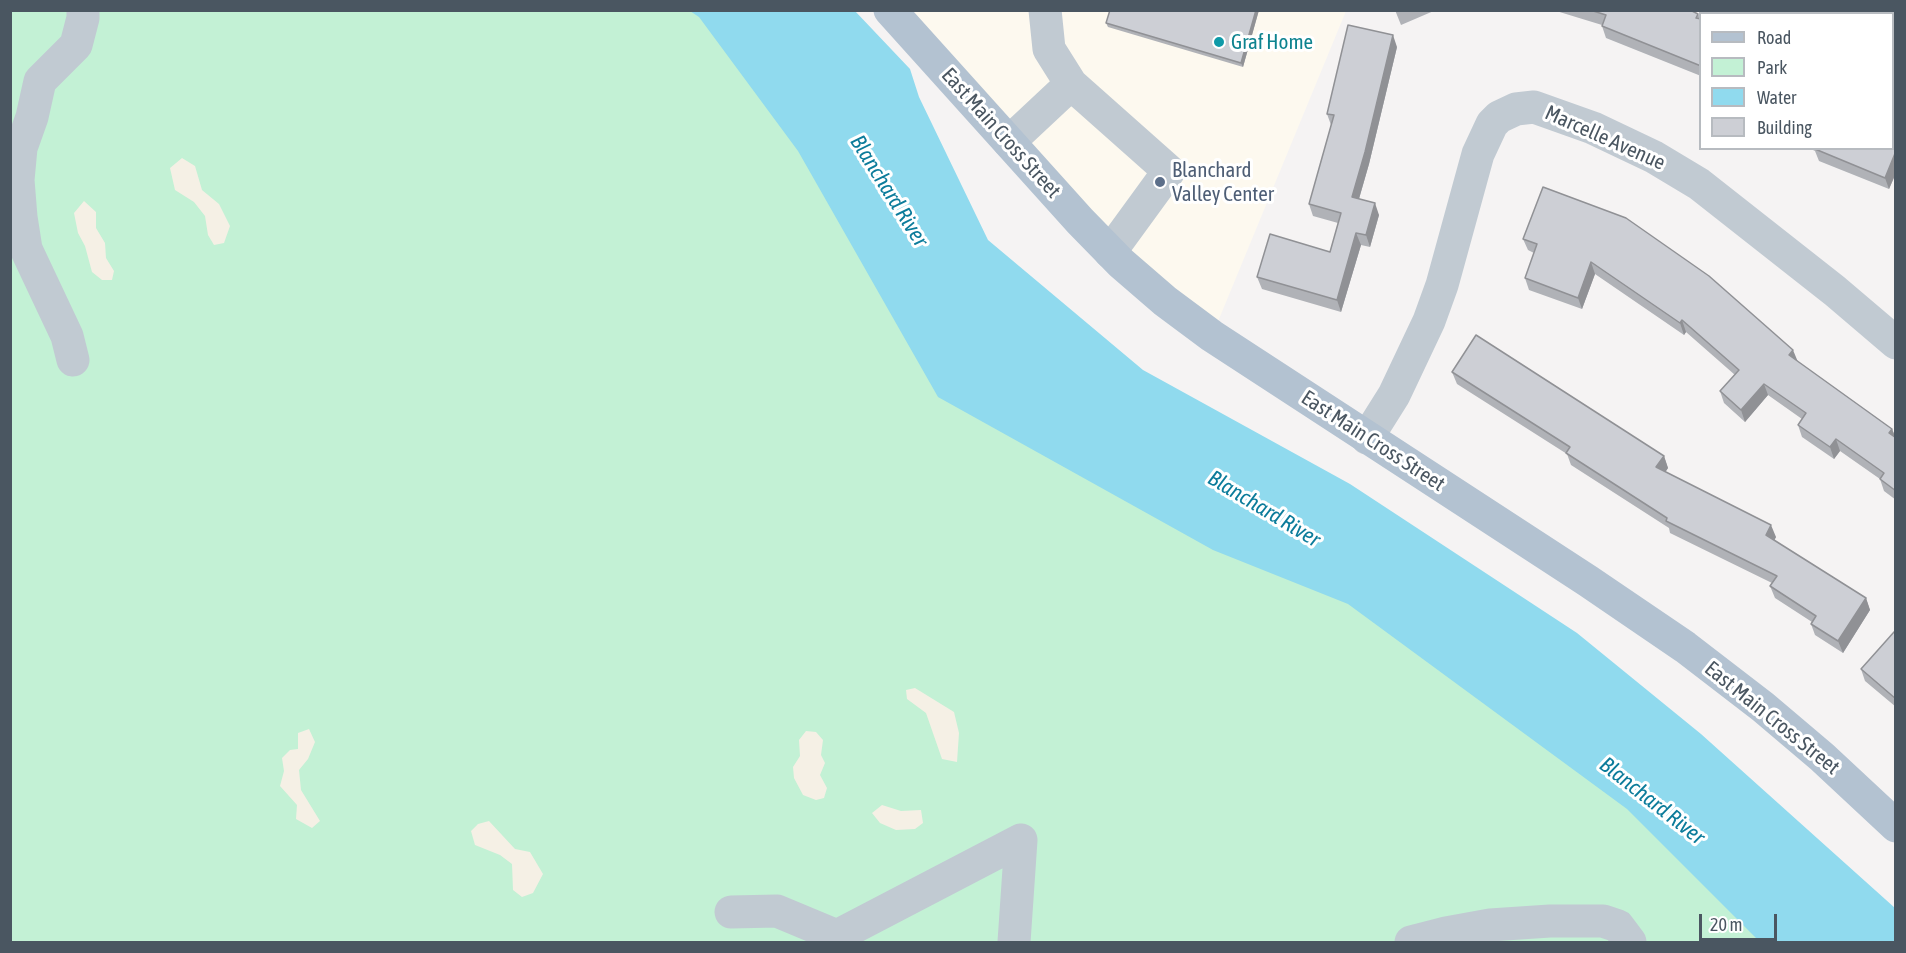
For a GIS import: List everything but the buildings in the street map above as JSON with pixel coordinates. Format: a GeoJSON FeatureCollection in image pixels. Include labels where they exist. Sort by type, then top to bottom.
{"type":"FeatureCollection","features":[{"type":"Feature","properties":{"kind":"main road","name":"East Main Cross Street"},"geometry":{"type":"LineString","coordinates":[[890,10],[1110,252],[1165,301],[1212,336],[1588,581],[1685,647],[1763,707],[1822,757],[1896,826]]}},
{"type":"Feature","properties":{"kind":"street"},"geometry":{"type":"LineString","coordinates":[[73,360],[67,336],[26,249],[15,174],[40,81],[76,45],[83,10]]}},
{"type":"Feature","properties":{"kind":"street"},"geometry":{"type":"LineString","coordinates":[[1045,10],[1049,49],[1071,84],[1169,171],[1110,252]]}},
{"type":"Feature","properties":{"kind":"street"},"geometry":{"type":"LineString","coordinates":[[1009,142],[1071,84]]}},
{"type":"Feature","properties":{"kind":"street","name":"Marcelle Avenue"},"geometry":{"type":"LineString","coordinates":[[1367,438],[1394,395],[1429,321],[1442,285],[1478,154],[1492,124],[1499,117],[1516,109],[1534,107],[1593,128],[1654,157],[1699,184],[1896,343]]}},
{"type":"Feature","properties":{"kind":"street"},"geometry":{"type":"LineString","coordinates":[[731,912],[777,911],[837,936],[1020,840],[1014,942]]}},
{"type":"Feature","properties":{"kind":"street"},"geometry":{"type":"LineString","coordinates":[[1411,942],[1490,925],[1550,921],[1603,921],[1618,926],[1630,942]]}},
{"type":"Feature","properties":{"kind":"shaded area","name":"Blanchard Valley Center"},"geometry":{"type":"Polygon","coordinates":[[[890,11],[1346,11],[1212,336],[890,11]]]}},
{"type":"Feature","properties":{"kind":"green space"},"geometry":{"type":"Polygon","coordinates":[[[10,11],[776,11],[981,338],[1835,942],[11,942],[10,11]]]}},
{"type":"Feature","properties":{"kind":"sand"},"geometry":{"type":"Polygon","coordinates":[[[182,158],[195,166],[202,190],[219,204],[230,226],[224,243],[214,245],[208,235],[205,216],[194,202],[175,190],[170,168],[182,158]]]}},
{"type":"Feature","properties":{"kind":"sand"},"geometry":{"type":"Polygon","coordinates":[[[84,201],[96,212],[96,228],[105,243],[106,258],[114,271],[112,280],[102,280],[92,272],[85,246],[78,233],[74,213],[84,201]]]}},
{"type":"Feature","properties":{"kind":"sand"},"geometry":{"type":"Polygon","coordinates":[[[915,688],[954,712],[959,733],[957,762],[942,759],[926,713],[907,699],[906,690],[915,688]]]}},
{"type":"Feature","properties":{"kind":"sand"},"geometry":{"type":"Polygon","coordinates":[[[309,729],[315,742],[308,759],[299,770],[301,790],[320,821],[312,828],[296,819],[297,805],[280,786],[284,771],[282,758],[290,750],[298,749],[298,733],[309,729]]]}},
{"type":"Feature","properties":{"kind":"sand"},"geometry":{"type":"Polygon","coordinates":[[[806,731],[816,732],[823,740],[821,755],[825,763],[820,775],[827,788],[824,798],[816,800],[803,795],[794,778],[793,767],[800,756],[799,740],[806,731]]]}},
{"type":"Feature","properties":{"kind":"sand"},"geometry":{"type":"Polygon","coordinates":[[[882,805],[901,811],[921,810],[923,823],[915,829],[896,830],[880,823],[872,813],[882,805]]]}},
{"type":"Feature","properties":{"kind":"sand"},"geometry":{"type":"Polygon","coordinates":[[[489,821],[515,849],[530,852],[543,874],[533,893],[522,897],[513,890],[512,864],[500,855],[475,845],[471,831],[478,824],[489,821]]]}},
{"type":"Feature","properties":{"kind":"water","name":"Blanchard River"},"geometry":{"type":"Polygon","coordinates":[[[690,11],[855,11],[910,69],[919,97],[988,240],[1143,370],[1350,484],[1577,633],[1701,734],[1895,908],[1895,942],[1760,942],[1627,809],[1348,604],[1213,550],[938,397],[798,151],[699,17],[690,11]]]}},
{"type":"Feature","properties":{"kind":"place","name":"Graf Home"},"geometry":{"type":"Point","coordinates":[1219,42]}},
{"type":"Feature","properties":{"kind":"place","name":"Blanchard Valley Center"},"geometry":{"type":"Point","coordinates":[1160,182]}}]}
